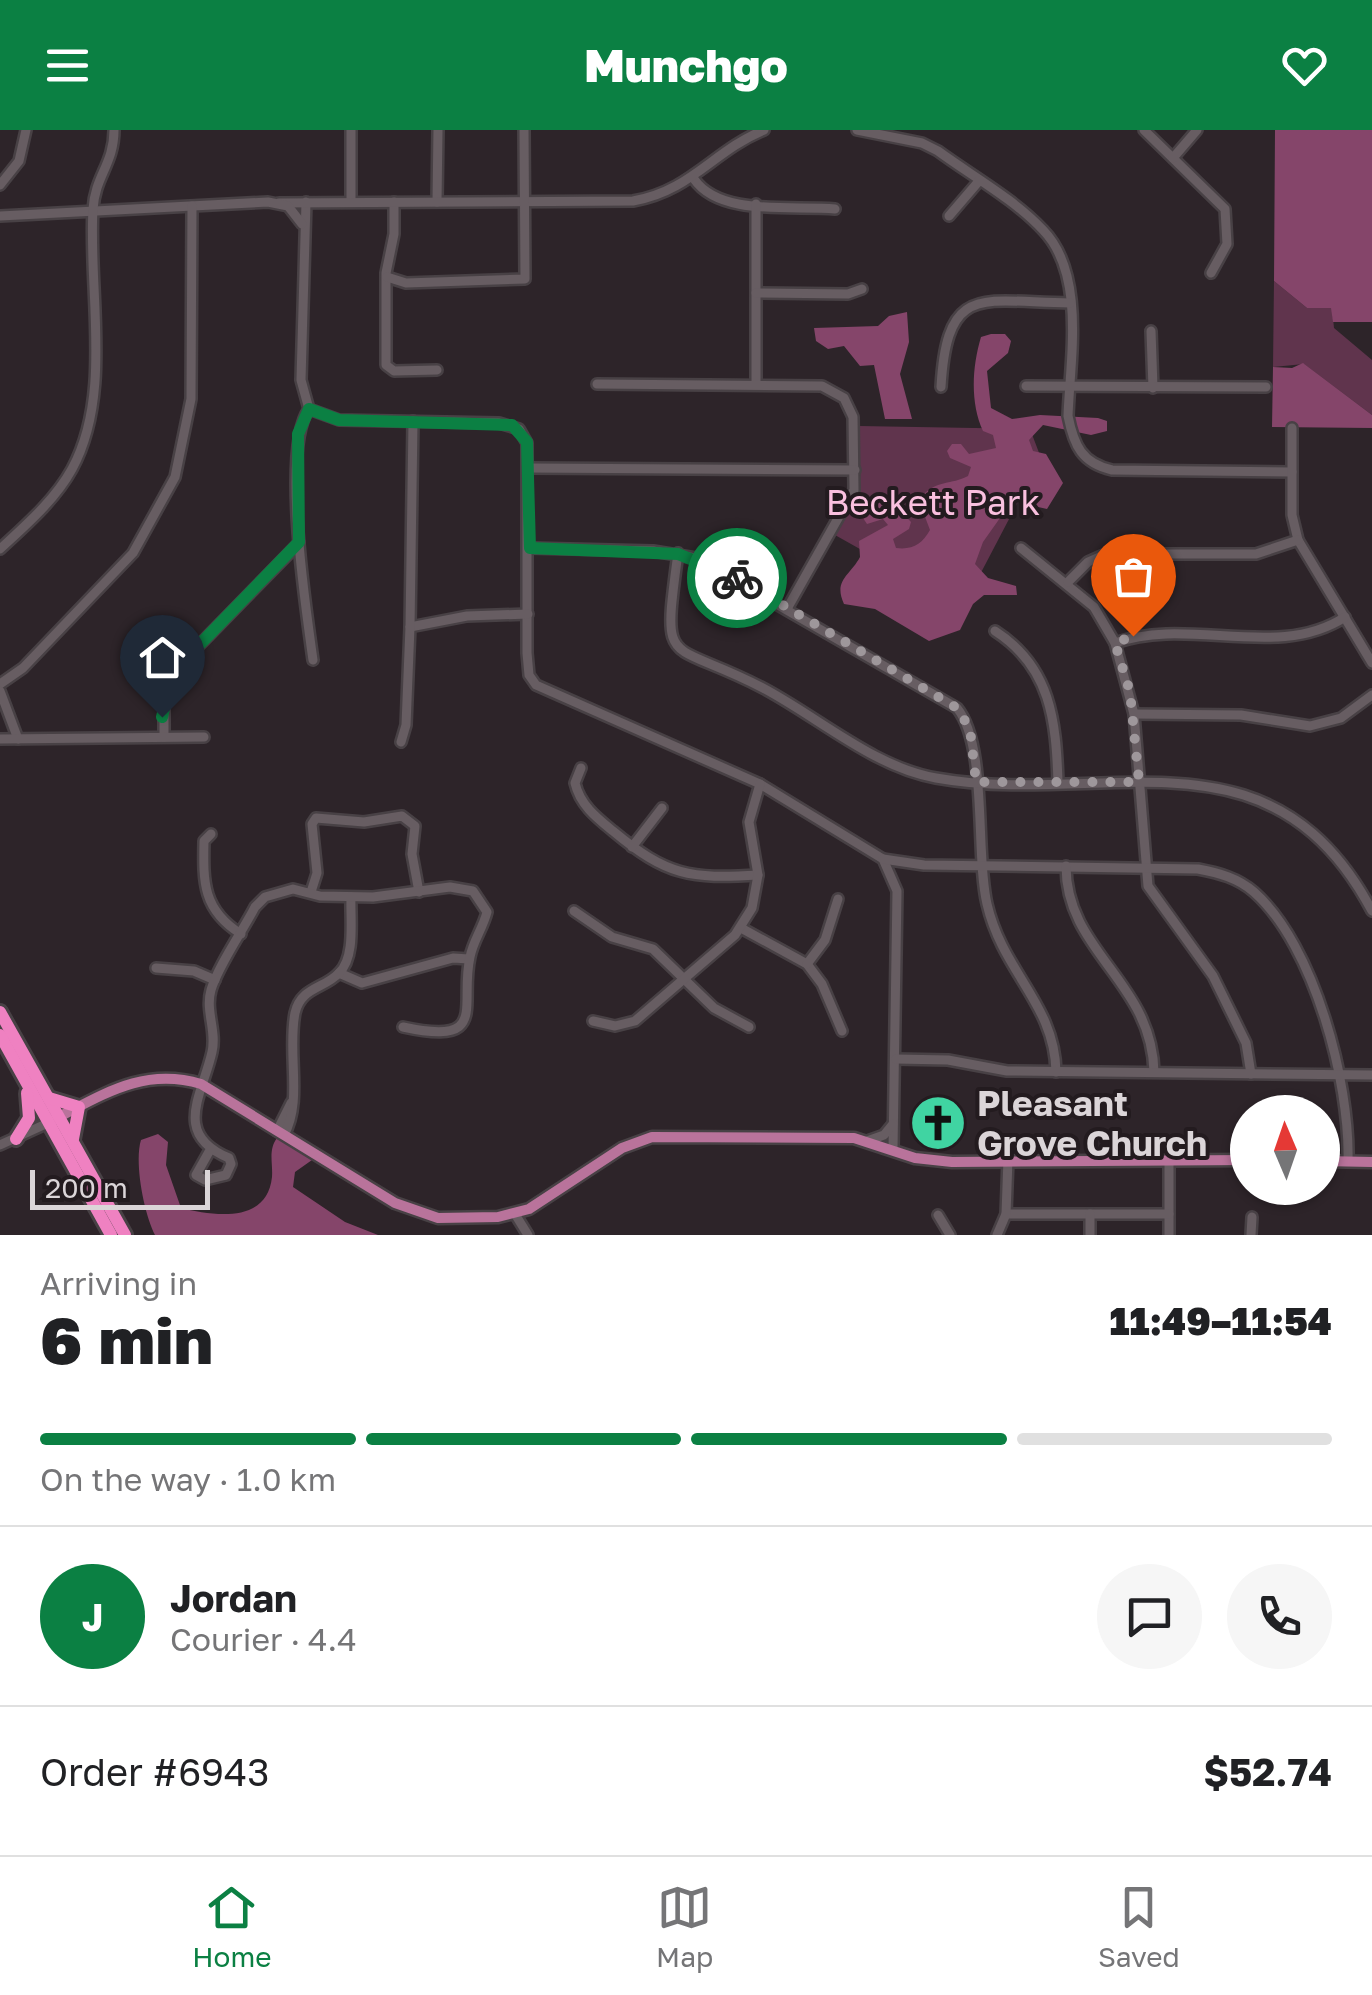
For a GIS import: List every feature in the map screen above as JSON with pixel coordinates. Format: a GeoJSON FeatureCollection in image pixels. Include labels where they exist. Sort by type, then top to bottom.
{"type":"FeatureCollection","features":[{"type":"Feature","properties":{"kind":"highway"},"geometry":{"type":"LineString","coordinates":[[0,1012],[47,1097],[53,1120],[111,1235]]}},
{"type":"Feature","properties":{"kind":"highway"},"geometry":{"type":"LineString","coordinates":[[0,1036],[20,1072],[78,1152],[125,1235]]}},
{"type":"Feature","properties":{"kind":"highway"},"geometry":{"type":"LineString","coordinates":[[16,1139],[30,1110],[20,1072]]}},
{"type":"Feature","properties":{"kind":"highway"},"geometry":{"type":"LineString","coordinates":[[47,1097],[79,1106],[72,1132],[78,1152]]}},
{"type":"Feature","properties":{"kind":"main road"},"geometry":{"type":"LineString","coordinates":[[53,1120],[146,1078],[201,1084],[412,1212],[466,1220],[515,1214],[622,1148],[652,1137],[867,1141],[952,1162],[1230,1160]]}},
{"type":"Feature","properties":{"kind":"main road"},"geometry":{"type":"LineString","coordinates":[[1340,1162],[1372,1162]]}},
{"type":"Feature","properties":{"kind":"street"},"geometry":{"type":"LineString","coordinates":[[0,185],[19,160],[26,130]]}},
{"type":"Feature","properties":{"kind":"street"},"geometry":{"type":"LineString","coordinates":[[0,549],[52,498],[83,442],[90,414],[94,360],[93,212],[96,184],[114,156],[114,130]]}},
{"type":"Feature","properties":{"kind":"street"},"geometry":{"type":"LineString","coordinates":[[351,130],[351,201]]}},
{"type":"Feature","properties":{"kind":"street"},"geometry":{"type":"LineString","coordinates":[[437,202],[438,130]]}},
{"type":"Feature","properties":{"kind":"street"},"geometry":{"type":"LineString","coordinates":[[387,277],[406,282],[525,279],[528,203],[524,130]]}},
{"type":"Feature","properties":{"kind":"street"},"geometry":{"type":"LineString","coordinates":[[0,216],[306,202],[633,201],[656,196],[694,179],[719,154],[764,130]]}},
{"type":"Feature","properties":{"kind":"street"},"geometry":{"type":"LineString","coordinates":[[857,130],[922,143],[979,181],[1052,240],[1066,270],[1070,304],[1068,416],[1080,453],[1097,467],[1292,472]]}},
{"type":"Feature","properties":{"kind":"street"},"geometry":{"type":"LineString","coordinates":[[1144,130],[1213,192],[1228,216],[1227,244],[1212,273]]}},
{"type":"Feature","properties":{"kind":"street"},"geometry":{"type":"LineString","coordinates":[[1173,158],[1198,130]]}},
{"type":"Feature","properties":{"kind":"street"},"geometry":{"type":"LineString","coordinates":[[694,179],[712,197],[835,210]]}},
{"type":"Feature","properties":{"kind":"street"},"geometry":{"type":"LineString","coordinates":[[949,216],[979,181]]}},
{"type":"Feature","properties":{"kind":"street"},"geometry":{"type":"LineString","coordinates":[[306,202],[302,231],[301,380],[309,409],[298,434],[299,542],[313,660]]}},
{"type":"Feature","properties":{"kind":"street"},"geometry":{"type":"LineString","coordinates":[[394,202],[387,277],[386,365],[394,371],[436,370]]}},
{"type":"Feature","properties":{"kind":"street"},"geometry":{"type":"LineString","coordinates":[[279,203],[299,216],[302,231]]}},
{"type":"Feature","properties":{"kind":"street"},"geometry":{"type":"LineString","coordinates":[[756,204],[756,384]]}},
{"type":"Feature","properties":{"kind":"street"},"geometry":{"type":"LineString","coordinates":[[0,684],[23,668],[133,552],[175,477],[191,399],[192,206]]}},
{"type":"Feature","properties":{"kind":"street"},"geometry":{"type":"LineString","coordinates":[[756,293],[848,294],[862,289]]}},
{"type":"Feature","properties":{"kind":"street"},"geometry":{"type":"LineString","coordinates":[[941,387],[946,336],[966,309],[992,302],[1070,304]]}},
{"type":"Feature","properties":{"kind":"street"},"geometry":{"type":"LineString","coordinates":[[1151,331],[1153,388]]}},
{"type":"Feature","properties":{"kind":"street"},"geometry":{"type":"LineString","coordinates":[[597,384],[756,384],[822,386],[836,391],[854,417],[851,500],[788,607]]}},
{"type":"Feature","properties":{"kind":"street"},"geometry":{"type":"LineString","coordinates":[[1026,386],[1266,387]]}},
{"type":"Feature","properties":{"kind":"street"},"geometry":{"type":"LineString","coordinates":[[309,409],[330,419],[512,425],[527,442],[529,674],[546,692],[682,746],[760,784],[884,859],[981,865],[1144,867],[1217,872],[1242,883],[1264,902],[1300,957],[1338,1075],[1348,1118],[1348,1162]]}},
{"type":"Feature","properties":{"kind":"street"},"geometry":{"type":"LineString","coordinates":[[400,742],[406,726],[413,422]]}},
{"type":"Feature","properties":{"kind":"street"},"geometry":{"type":"LineString","coordinates":[[1292,428],[1292,516],[1298,540],[1372,663]]}},
{"type":"Feature","properties":{"kind":"street"},"geometry":{"type":"LineString","coordinates":[[530,468],[855,470]]}},
{"type":"Feature","properties":{"kind":"street"},"geometry":{"type":"LineString","coordinates":[[1068,582],[1088,562],[1106,554],[1256,554],[1298,540]]}},
{"type":"Feature","properties":{"kind":"street"},"geometry":{"type":"LineString","coordinates":[[164,738],[164,698],[173,672],[299,542]]}},
{"type":"Feature","properties":{"kind":"street"},"geometry":{"type":"LineString","coordinates":[[530,548],[678,554],[715,566],[957,708],[970,729],[981,865],[996,936],[1013,972],[1050,1024],[1056,1072]]}},
{"type":"Feature","properties":{"kind":"street"},"geometry":{"type":"LineString","coordinates":[[1021,548],[1068,582],[1094,608],[1115,643],[1134,714],[1144,867],[1155,902],[1194,946],[1226,999],[1246,1043],[1251,1074]]}},
{"type":"Feature","properties":{"kind":"street"},"geometry":{"type":"LineString","coordinates":[[678,554],[668,627],[680,651],[762,688],[904,770],[976,782],[1200,784],[1268,803],[1328,850],[1372,911]]}},
{"type":"Feature","properties":{"kind":"street"},"geometry":{"type":"LineString","coordinates":[[410,626],[467,616],[528,614]]}},
{"type":"Feature","properties":{"kind":"street"},"geometry":{"type":"LineString","coordinates":[[1115,643],[1147,635],[1306,636],[1345,617]]}},
{"type":"Feature","properties":{"kind":"street"},"geometry":{"type":"LineString","coordinates":[[995,631],[1028,659],[1047,692],[1056,725],[1058,782]]}},
{"type":"Feature","properties":{"kind":"street"},"geometry":{"type":"LineString","coordinates":[[0,692],[18,740]]}},
{"type":"Feature","properties":{"kind":"street"},"geometry":{"type":"LineString","coordinates":[[1134,714],[1241,715],[1321,725],[1342,718],[1372,695]]}},
{"type":"Feature","properties":{"kind":"street"},"geometry":{"type":"LineString","coordinates":[[0,738],[204,737]]}},
{"type":"Feature","properties":{"kind":"street"},"geometry":{"type":"LineString","coordinates":[[581,768],[575,783],[581,799],[655,865],[692,877],[758,875]]}},
{"type":"Feature","properties":{"kind":"street"},"geometry":{"type":"LineString","coordinates":[[593,1020],[619,1026],[651,1010],[683,976],[741,928],[752,908],[758,875],[749,822],[760,784]]}},
{"type":"Feature","properties":{"kind":"street"},"geometry":{"type":"LineString","coordinates":[[632,847],[662,808]]}},
{"type":"Feature","properties":{"kind":"street"},"geometry":{"type":"LineString","coordinates":[[311,892],[317,873],[312,824],[316,818],[411,819],[419,892]]}},
{"type":"Feature","properties":{"kind":"street"},"geometry":{"type":"LineString","coordinates":[[211,834],[204,841],[206,896],[212,912],[241,934]]}},
{"type":"Feature","properties":{"kind":"street"},"geometry":{"type":"LineString","coordinates":[[884,859],[896,891],[892,1150]]}},
{"type":"Feature","properties":{"kind":"street"},"geometry":{"type":"LineString","coordinates":[[1066,866],[1069,895],[1080,925],[1146,1021],[1154,1072]]}},
{"type":"Feature","properties":{"kind":"street"},"geometry":{"type":"LineString","coordinates":[[210,1150],[195,1128],[201,1084],[213,1045],[208,1006],[215,980],[265,897],[293,889],[351,897],[462,887],[481,897],[487,912],[469,959],[470,1006],[462,1023],[446,1031],[403,1027]]}},
{"type":"Feature","properties":{"kind":"street"},"geometry":{"type":"LineString","coordinates":[[280,1133],[291,1103],[298,1006],[305,994],[339,974],[348,955],[351,897]]}},
{"type":"Feature","properties":{"kind":"street"},"geometry":{"type":"LineString","coordinates":[[807,964],[826,940],[838,900]]}},
{"type":"Feature","properties":{"kind":"street"},"geometry":{"type":"LineString","coordinates":[[574,911],[612,937],[653,950],[714,1008],[749,1027]]}},
{"type":"Feature","properties":{"kind":"street"},"geometry":{"type":"LineString","coordinates":[[741,928],[807,964],[822,984],[842,1030]]}},
{"type":"Feature","properties":{"kind":"street"},"geometry":{"type":"LineString","coordinates":[[339,974],[362,984],[453,958],[469,959]]}},
{"type":"Feature","properties":{"kind":"street"},"geometry":{"type":"LineString","coordinates":[[156,968],[194,970],[215,980]]}},
{"type":"Feature","properties":{"kind":"street"},"geometry":{"type":"LineString","coordinates":[[896,1059],[1056,1072],[1372,1075]]}},
{"type":"Feature","properties":{"kind":"street"},"geometry":{"type":"LineString","coordinates":[[0,1145],[53,1120]]}},
{"type":"Feature","properties":{"kind":"street"},"geometry":{"type":"LineString","coordinates":[[867,1141],[884,1135],[894,1122]]}},
{"type":"Feature","properties":{"kind":"street"},"geometry":{"type":"LineString","coordinates":[[998,1235],[1006,1214],[1008,1159]]}},
{"type":"Feature","properties":{"kind":"street"},"geometry":{"type":"LineString","coordinates":[[1169,1160],[1169,1235]]}},
{"type":"Feature","properties":{"kind":"street"},"geometry":{"type":"LineString","coordinates":[[515,1214],[528,1235]]}},
{"type":"Feature","properties":{"kind":"street"},"geometry":{"type":"LineString","coordinates":[[1006,1214],[1169,1214]]}},
{"type":"Feature","properties":{"kind":"street"},"geometry":{"type":"LineString","coordinates":[[1090,1214],[1090,1235]]}},
{"type":"Feature","properties":{"kind":"street"},"geometry":{"type":"LineString","coordinates":[[938,1215],[950,1235]]}},
{"type":"Feature","properties":{"kind":"street"},"geometry":{"type":"LineString","coordinates":[[1251,1235],[1252,1217]]}},
{"type":"Feature","properties":{"kind":"green space"},"geometry":{"type":"Polygon","coordinates":[[[1275,130],[1372,130],[1372,322],[1333,322],[1331,308],[1307,308],[1274,281],[1275,130]]]}},
{"type":"Feature","properties":{"kind":"green space"},"geometry":{"type":"Polygon","coordinates":[[[1274,281],[1307,308],[1332,308],[1334,328],[1372,360],[1372,415],[1304,364],[1273,367],[1274,281]]]}},
{"type":"Feature","properties":{"kind":"green space"},"geometry":{"type":"Polygon","coordinates":[[[907,312],[909,342],[900,374],[912,419],[885,419],[874,365],[860,366],[844,346],[828,349],[816,341],[814,328],[878,326],[889,316],[907,312]]]}},
{"type":"Feature","properties":{"kind":"green space"},"geometry":{"type":"Polygon","coordinates":[[[1005,334],[1011,341],[1008,353],[987,371],[991,408],[1012,419],[1040,415],[1098,418],[1107,421],[1107,431],[1091,435],[1043,425],[1029,440],[1033,451],[1046,454],[1063,483],[1047,509],[1012,501],[983,542],[975,564],[988,578],[1016,586],[1017,595],[984,595],[973,604],[960,630],[929,641],[875,609],[844,604],[840,589],[860,557],[859,541],[888,525],[883,519],[867,524],[859,512],[867,496],[892,502],[911,522],[909,529],[893,539],[896,548],[912,547],[930,530],[922,509],[923,495],[934,487],[968,476],[971,467],[950,458],[947,451],[952,444],[961,444],[969,454],[996,448],[993,435],[983,431],[974,397],[981,337],[1005,334]]]}},
{"type":"Feature","properties":{"kind":"green space"},"geometry":{"type":"Polygon","coordinates":[[[1303,363],[1372,415],[1372,428],[1272,427],[1273,367],[1292,368],[1303,363]]]}},
{"type":"Feature","properties":{"kind":"green space","name":"Beckett Park"},"geometry":{"type":"Polygon","coordinates":[[[859,426],[1030,429],[1041,458],[963,607],[835,535],[859,486],[859,426]]]}},
{"type":"Feature","properties":{"kind":"green space"},"geometry":{"type":"Polygon","coordinates":[[[158,1134],[168,1142],[166,1165],[181,1208],[223,1214],[250,1210],[260,1203],[272,1177],[272,1152],[277,1138],[312,1160],[295,1172],[293,1187],[345,1222],[378,1235],[155,1235],[144,1202],[139,1150],[141,1140],[158,1134]]]}},
{"type":"Feature","properties":{"kind":"way so far"},"geometry":{"type":"LineString","coordinates":[[737,578],[957,708],[970,729],[976,782],[1139,782],[1134,714],[1115,643],[1133,636]]}},
{"type":"Feature","properties":{"kind":"place","name":"Pleasant Grove Church"},"geometry":{"type":"Point","coordinates":[938,1123]}},
{"type":"Feature","properties":{"kind":"route"},"geometry":{"type":"LineString","coordinates":[[162,717],[166,685],[173,672],[299,542],[298,434],[309,409],[322,417],[339,420],[512,425],[527,442],[530,548],[678,554],[696,558],[737,578]]}}]}
